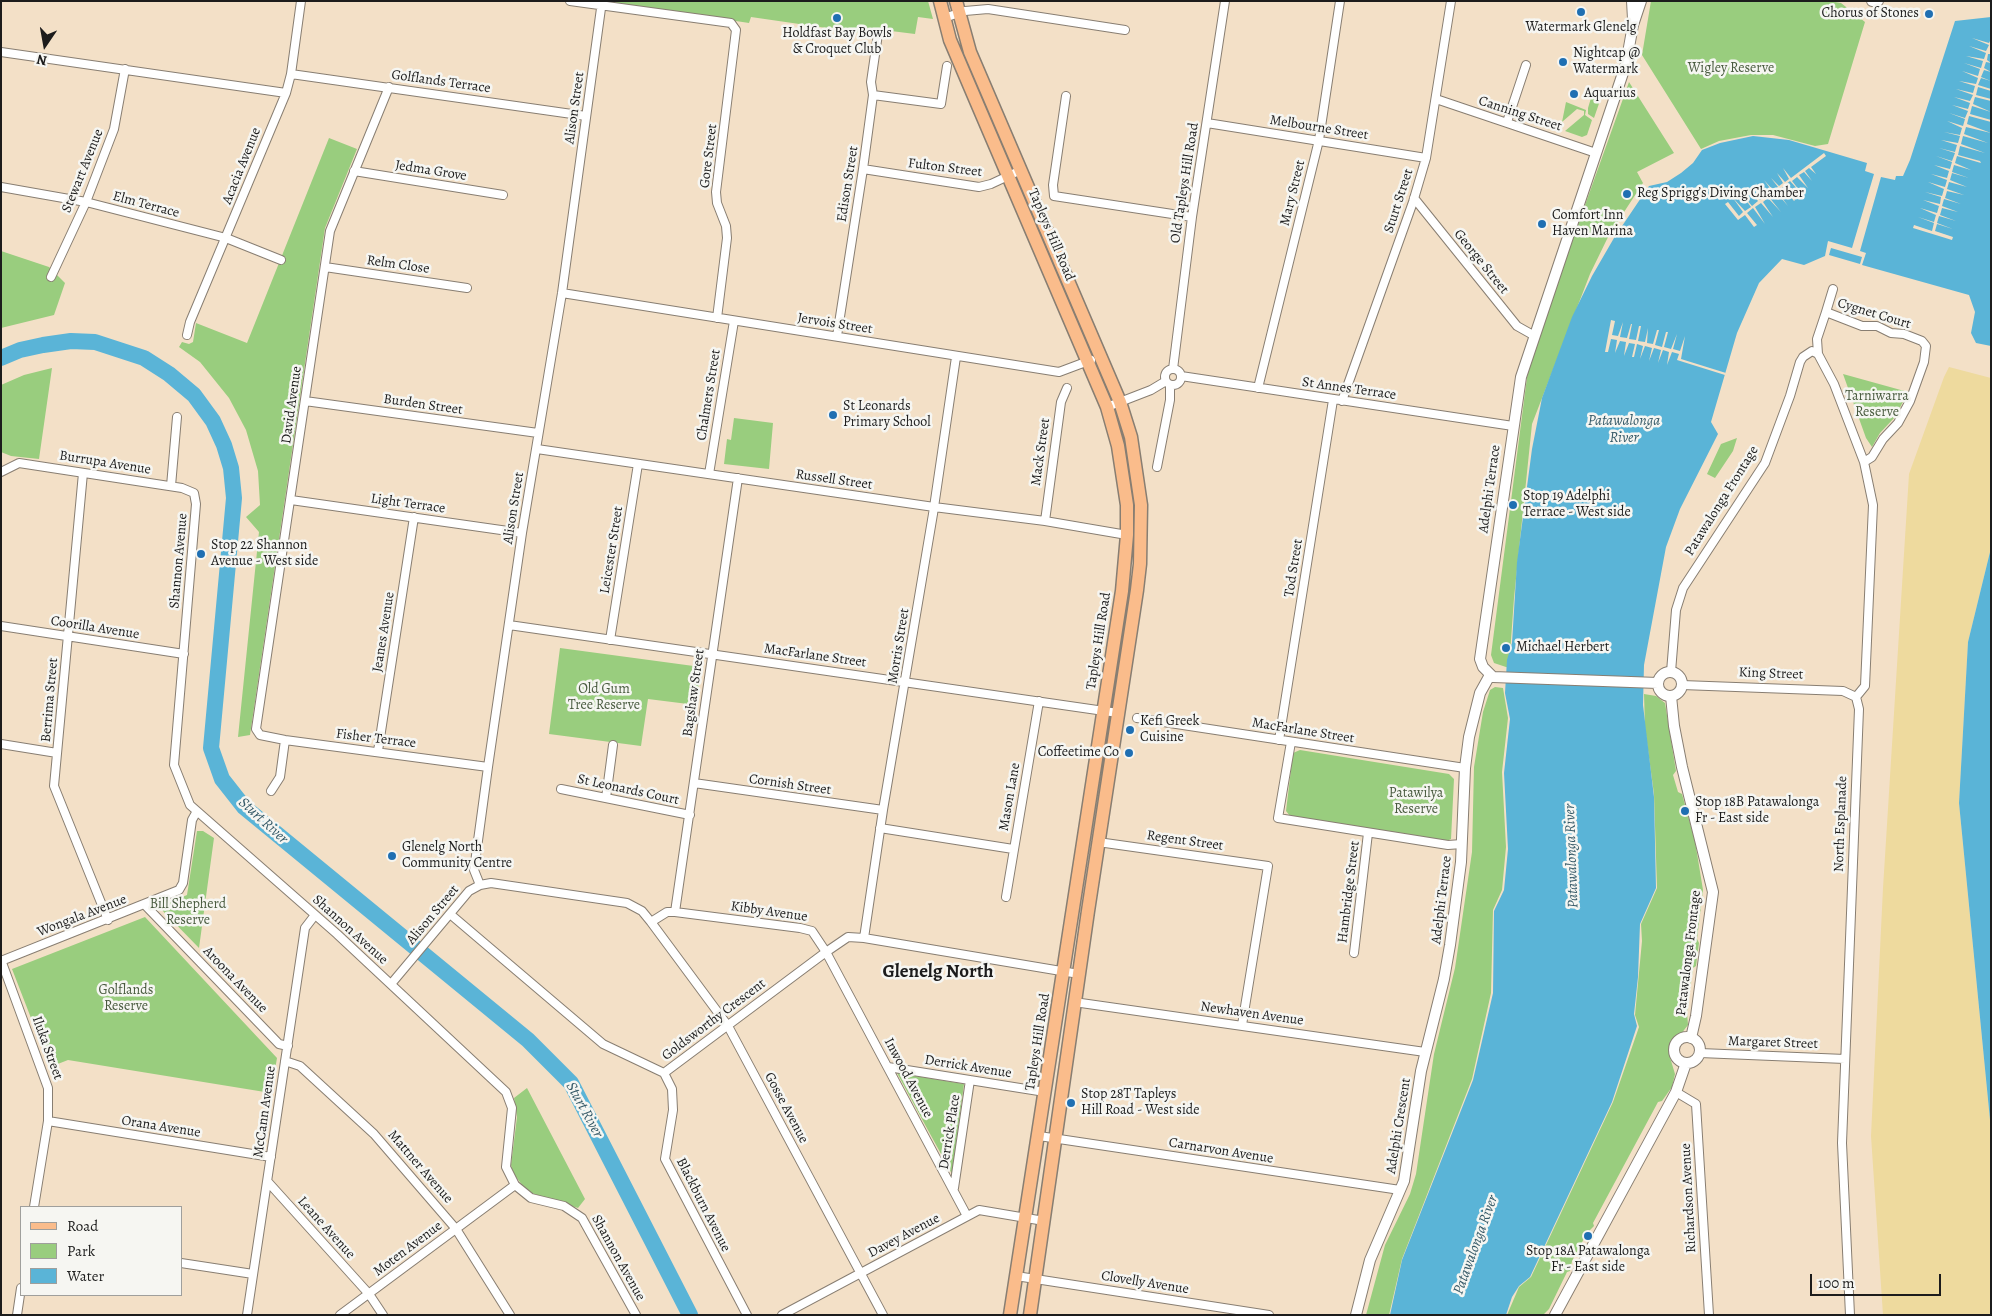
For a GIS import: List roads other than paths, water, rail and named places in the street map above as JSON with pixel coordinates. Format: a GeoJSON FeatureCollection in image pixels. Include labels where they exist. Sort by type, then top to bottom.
{"type":"FeatureCollection","features":[{"type":"Feature","properties":{"kind":"main road","name":"Tapleys Hill Road"},"geometry":{"type":"LineString","coordinates":[[940,1],[958,57],[1107,407],[1118,446],[1124,478],[1127,535],[1122,591],[1010,1315]]}},
{"type":"Feature","properties":{"kind":"main road","name":"Tapleys Hill Road"},"geometry":{"type":"LineString","coordinates":[[957,7],[970,52],[1120,402],[1137,469],[1141,505],[1141,538],[1137,590],[1078,974],[1030,1315]]}},
{"type":"Feature","properties":{"kind":"street","name":"Acacia Avenue"},"geometry":{"type":"LineString","coordinates":[[188,335],[190,322],[286,93],[291,74],[301,1]]}},
{"type":"Feature","properties":{"kind":"street"},"geometry":{"type":"LineString","coordinates":[[570,1],[602,4]]}},
{"type":"Feature","properties":{"kind":"street","name":"Old Tapleys Hill Road"},"geometry":{"type":"LineString","coordinates":[[1173,369],[1192,217],[1225,1]]}},
{"type":"Feature","properties":{"kind":"street","name":"Mary Street"},"geometry":{"type":"LineString","coordinates":[[1258,388],[1319,140],[1340,1]]}},
{"type":"Feature","properties":{"kind":"street","name":"Sturt Street"},"geometry":{"type":"LineString","coordinates":[[1342,401],[1414,198],[1426,158],[1451,1]]}},
{"type":"Feature","properties":{"kind":"street","name":"Adelphi Terrace"},"geometry":{"type":"LineString","coordinates":[[1632,1],[1633,25]]}},
{"type":"Feature","properties":{"kind":"street","name":"Adelphi Terrace"},"geometry":{"type":"LineString","coordinates":[[1446,966],[1462,844],[1465,768],[1474,712],[1480,693],[1490,675],[1483,667],[1481,654],[1521,377],[1533,335],[1626,64],[1633,25],[1641,1]]}},
{"type":"Feature","properties":{"kind":"street"},"geometry":{"type":"LineString","coordinates":[[1872,1],[1878,1]]}},
{"type":"Feature","properties":{"kind":"street","name":"Gore Street"},"geometry":{"type":"LineString","coordinates":[[602,4],[731,23],[737,34],[716,192],[717,203],[726,226],[727,238],[717,318]]}},
{"type":"Feature","properties":{"kind":"street","name":"Alison Street"},"geometry":{"type":"LineString","coordinates":[[391,984],[469,891],[480,885],[474,870],[488,767],[522,532],[562,293],[602,4]]}},
{"type":"Feature","properties":{"kind":"street"},"geometry":{"type":"LineString","coordinates":[[944,18],[957,7],[988,9],[1125,30]]}},
{"type":"Feature","properties":{"kind":"street","name":"Edison Street"},"geometry":{"type":"LineString","coordinates":[[837,336],[863,169],[873,95],[871,82],[878,34]]}},
{"type":"Feature","properties":{"kind":"street"},"geometry":{"type":"LineString","coordinates":[[1,52],[286,93]]}},
{"type":"Feature","properties":{"kind":"street"},"geometry":{"type":"LineString","coordinates":[[1507,122],[1526,65]]}},
{"type":"Feature","properties":{"kind":"street"},"geometry":{"type":"LineString","coordinates":[[873,95],[941,104],[947,66]]}},
{"type":"Feature","properties":{"kind":"street","name":"Stewart Avenue"},"geometry":{"type":"LineString","coordinates":[[51,277],[86,202],[114,129],[124,70]]}},
{"type":"Feature","properties":{"kind":"street","name":"Golflands Terrace"},"geometry":{"type":"LineString","coordinates":[[291,74],[586,116]]}},
{"type":"Feature","properties":{"kind":"street","name":"David Avenue"},"geometry":{"type":"LineString","coordinates":[[260,735],[256,728],[256,723],[330,231],[389,87]]}},
{"type":"Feature","properties":{"kind":"street"},"geometry":{"type":"LineString","coordinates":[[1066,96],[1053,185],[1054,196],[1192,217]]}},
{"type":"Feature","properties":{"kind":"street","name":"Canning Street"},"geometry":{"type":"LineString","coordinates":[[1436,99],[1596,152]]}},
{"type":"Feature","properties":{"kind":"street","name":"Melbourne Street"},"geometry":{"type":"LineString","coordinates":[[1207,122],[1426,158]]}},
{"type":"Feature","properties":{"kind":"street","name":"Fulton Street"},"geometry":{"type":"LineString","coordinates":[[863,169],[979,187],[991,184],[1021,170]]}},
{"type":"Feature","properties":{"kind":"street","name":"Jedma Grove"},"geometry":{"type":"LineString","coordinates":[[354,171],[503,195]]}},
{"type":"Feature","properties":{"kind":"street","name":"Elm Terrace"},"geometry":{"type":"LineString","coordinates":[[1,187],[86,202],[226,238],[281,260]]}},
{"type":"Feature","properties":{"kind":"street","name":"George Street"},"geometry":{"type":"LineString","coordinates":[[1414,198],[1517,326],[1533,335]]}},
{"type":"Feature","properties":{"kind":"street","name":"Relm Close"},"geometry":{"type":"LineString","coordinates":[[325,267],[467,288]]}},
{"type":"Feature","properties":{"kind":"street","name":"Cygnet Court"},"geometry":{"type":"LineString","coordinates":[[1812,353],[1809,345],[1817,340],[1833,289]]}},
{"type":"Feature","properties":{"kind":"street","name":"Jervois Street"},"geometry":{"type":"LineString","coordinates":[[562,293],[1058,372],[1101,356]]}},
{"type":"Feature","properties":{"kind":"street","name":"Cygnet Court"},"geometry":{"type":"LineString","coordinates":[[1826,312],[1862,326],[1877,326],[1891,333],[1904,334],[1922,342],[1926,346],[1924,362],[1910,401],[1898,423],[1883,439],[1872,457],[1864,462]]}},
{"type":"Feature","properties":{"kind":"street","name":"Chalmers Street"},"geometry":{"type":"LineString","coordinates":[[709,474],[734,321]]}},
{"type":"Feature","properties":{"kind":"street","name":"North Esplanade"},"geometry":{"type":"LineString","coordinates":[[1812,353],[1834,384],[1864,462],[1873,505],[1864,686],[1856,697],[1859,709],[1842,1161],[1850,1315]]}},
{"type":"Feature","properties":{"kind":"street","name":"Patawalonga Frontage"},"geometry":{"type":"LineString","coordinates":[[1671,672],[1676,610],[1681,593],[1765,463],[1800,362],[1812,353]]}},
{"type":"Feature","properties":{"kind":"street","name":"Morris Street"},"geometry":{"type":"LineString","coordinates":[[864,938],[880,828],[934,507],[956,357]]}},
{"type":"Feature","properties":{"kind":"street"},"geometry":{"type":"LineString","coordinates":[[1107,407],[1168,383],[1178,383],[1181,376],[1177,370],[1173,369],[1166,373],[1168,383],[1170,400],[1157,467]]}},
{"type":"Feature","properties":{"kind":"street","name":"St Annes Terrace"},"geometry":{"type":"LineString","coordinates":[[1181,376],[1513,426]]}},
{"type":"Feature","properties":{"kind":"street","name":"Mack Street"},"geometry":{"type":"LineString","coordinates":[[1045,521],[1061,402],[1067,388]]}},
{"type":"Feature","properties":{"kind":"street","name":"Tod Street"},"geometry":{"type":"LineString","coordinates":[[1280,740],[1333,400]]}},
{"type":"Feature","properties":{"kind":"street","name":"Burden Street"},"geometry":{"type":"LineString","coordinates":[[305,401],[538,434]]}},
{"type":"Feature","properties":{"kind":"street"},"geometry":{"type":"LineString","coordinates":[[171,486],[177,417]]}},
{"type":"Feature","properties":{"kind":"street","name":"Russell Street"},"geometry":{"type":"LineString","coordinates":[[537,449],[934,507],[1045,521],[1127,535]]}},
{"type":"Feature","properties":{"kind":"street","name":"Burrupa Avenue"},"geometry":{"type":"LineString","coordinates":[[1,472],[13,464],[19,463],[171,486],[189,489],[196,498],[196,504]]}},
{"type":"Feature","properties":{"kind":"street","name":"Leicester Street"},"geometry":{"type":"LineString","coordinates":[[610,640],[638,464]]}},
{"type":"Feature","properties":{"kind":"street","name":"Berrima Street"},"geometry":{"type":"LineString","coordinates":[[83,472],[54,786],[108,920]]}},
{"type":"Feature","properties":{"kind":"street","name":"Bagshaw Street"},"geometry":{"type":"LineString","coordinates":[[676,912],[738,478]]}},
{"type":"Feature","properties":{"kind":"street","name":"Light Terrace"},"geometry":{"type":"LineString","coordinates":[[291,500],[522,532]]}},
{"type":"Feature","properties":{"kind":"street","name":"Shannon Avenue"},"geometry":{"type":"LineString","coordinates":[[196,504],[174,765],[190,805],[391,984],[506,1092],[512,1108],[506,1167],[515,1184],[531,1198],[564,1206],[582,1218],[636,1315]]}},
{"type":"Feature","properties":{"kind":"street","name":"Jeanes Avenue"},"geometry":{"type":"LineString","coordinates":[[378,752],[414,517]]}},
{"type":"Feature","properties":{"kind":"street","name":"MacFarlane Street"},"geometry":{"type":"LineString","coordinates":[[508,625],[1118,713]]}},
{"type":"Feature","properties":{"kind":"street","name":"Coorilla Avenue"},"geometry":{"type":"LineString","coordinates":[[1,626],[184,654]]}},
{"type":"Feature","properties":{"kind":"street"},"geometry":{"type":"LineString","coordinates":[[1490,675],[1503,678],[1655,683],[1663,693],[1671,696],[1678,692],[1682,685],[1681,678],[1671,672],[1662,675],[1655,683]]}},
{"type":"Feature","properties":{"kind":"street","name":"King Street"},"geometry":{"type":"LineString","coordinates":[[1682,685],[1843,691],[1856,697]]}},
{"type":"Feature","properties":{"kind":"street","name":"Patawalonga Frontage"},"geometry":{"type":"LineString","coordinates":[[1671,696],[1680,759],[1712,892],[1696,1016],[1691,1038]]}},
{"type":"Feature","properties":{"kind":"street","name":"Mason Lane"},"geometry":{"type":"LineString","coordinates":[[1006,896],[1039,701]]}},
{"type":"Feature","properties":{"kind":"street","name":"MacFarlane Street"},"geometry":{"type":"LineString","coordinates":[[1137,718],[1465,768]]}},
{"type":"Feature","properties":{"kind":"street","name":"Fisher Terrace"},"geometry":{"type":"LineString","coordinates":[[260,735],[488,767]]}},
{"type":"Feature","properties":{"kind":"street"},"geometry":{"type":"LineString","coordinates":[[271,792],[280,777],[285,740]]}},
{"type":"Feature","properties":{"kind":"street"},"geometry":{"type":"LineString","coordinates":[[1291,742],[1278,818],[1448,845],[1462,844]]}},
{"type":"Feature","properties":{"kind":"street"},"geometry":{"type":"LineString","coordinates":[[1,744],[57,753]]}},
{"type":"Feature","properties":{"kind":"street"},"geometry":{"type":"LineString","coordinates":[[606,798],[613,746]]}},
{"type":"Feature","properties":{"kind":"street","name":"Cornish Street"},"geometry":{"type":"LineString","coordinates":[[694,784],[883,810]]}},
{"type":"Feature","properties":{"kind":"street","name":"St Leonards Court"},"geometry":{"type":"LineString","coordinates":[[561,789],[690,815]]}},
{"type":"Feature","properties":{"kind":"street","name":"Wongala Avenue"},"geometry":{"type":"LineString","coordinates":[[1,960],[108,920],[179,890],[183,883],[192,820],[197,811]]}},
{"type":"Feature","properties":{"kind":"street"},"geometry":{"type":"LineString","coordinates":[[880,828],[1014,848]]}},
{"type":"Feature","properties":{"kind":"street","name":"Hambridge Street"},"geometry":{"type":"LineString","coordinates":[[1354,954],[1368,833]]}},
{"type":"Feature","properties":{"kind":"street","name":"Regent Street"},"geometry":{"type":"LineString","coordinates":[[1098,842],[1268,866],[1242,1025]]}},
{"type":"Feature","properties":{"kind":"street"},"geometry":{"type":"LineString","coordinates":[[480,885],[491,882],[627,903],[642,910],[651,922]]}},
{"type":"Feature","properties":{"kind":"street","name":"Aroona Avenue"},"geometry":{"type":"LineString","coordinates":[[145,905],[279,1044],[288,1046]]}},
{"type":"Feature","properties":{"kind":"street","name":"Kibby Avenue"},"geometry":{"type":"LineString","coordinates":[[651,922],[667,912],[676,912],[812,931],[826,952]]}},
{"type":"Feature","properties":{"kind":"street","name":"Goldsworthy Crescent"},"geometry":{"type":"LineString","coordinates":[[450,914],[603,1044],[664,1073],[826,952]]}},
{"type":"Feature","properties":{"kind":"street","name":"McCann Avenue"},"geometry":{"type":"LineString","coordinates":[[247,1315],[305,928],[315,915]]}},
{"type":"Feature","properties":{"kind":"street","name":"Gosse Avenue"},"geometry":{"type":"LineString","coordinates":[[651,922],[728,1026],[883,1315]]}},
{"type":"Feature","properties":{"kind":"street"},"geometry":{"type":"LineString","coordinates":[[826,952],[848,937],[864,938],[1078,974]]}},
{"type":"Feature","properties":{"kind":"street","name":"Inwood Avenue"},"geometry":{"type":"LineString","coordinates":[[826,952],[954,1188],[967,1216]]}},
{"type":"Feature","properties":{"kind":"street","name":"Iluka Street"},"geometry":{"type":"LineString","coordinates":[[1,960],[48,1088],[48,1121],[34,1206]]}},
{"type":"Feature","properties":{"kind":"street","name":"Adelphi Crescent"},"geometry":{"type":"LineString","coordinates":[[1356,1315],[1370,1260],[1404,1181],[1425,1052],[1446,966]]}},
{"type":"Feature","properties":{"kind":"street","name":"Newhaven Avenue"},"geometry":{"type":"LineString","coordinates":[[1074,1002],[1425,1052]]}},
{"type":"Feature","properties":{"kind":"street"},"geometry":{"type":"LineString","coordinates":[[1691,1038],[1697,1042],[1700,1053],[1693,1062],[1686,1063],[1676,1056],[1674,1047],[1679,1040],[1691,1038]]}},
{"type":"Feature","properties":{"kind":"street","name":"Margaret Street"},"geometry":{"type":"LineString","coordinates":[[1700,1053],[1845,1058]]}},
{"type":"Feature","properties":{"kind":"street","name":"Mattner Avenue"},"geometry":{"type":"LineString","coordinates":[[286,1061],[300,1066],[374,1134],[456,1229],[510,1315]]}},
{"type":"Feature","properties":{"kind":"street"},"geometry":{"type":"LineString","coordinates":[[1555,1315],[1676,1092],[1686,1063]]}},
{"type":"Feature","properties":{"kind":"street","name":"Derrick Avenue"},"geometry":{"type":"LineString","coordinates":[[888,1067],[1045,1092]]}},
{"type":"Feature","properties":{"kind":"street","name":"Blackburn Avenue"},"geometry":{"type":"LineString","coordinates":[[664,1073],[672,1089],[673,1110],[665,1159],[747,1315]]}},
{"type":"Feature","properties":{"kind":"street","name":"Derrick Place"},"geometry":{"type":"LineString","coordinates":[[954,1188],[970,1080]]}},
{"type":"Feature","properties":{"kind":"street","name":"Richardson Avenue"},"geometry":{"type":"LineString","coordinates":[[1676,1092],[1696,1104],[1708,1315]]}},
{"type":"Feature","properties":{"kind":"street","name":"Orana Avenue"},"geometry":{"type":"LineString","coordinates":[[48,1121],[271,1157]]}},
{"type":"Feature","properties":{"kind":"street","name":"Carnarvon Avenue"},"geometry":{"type":"LineString","coordinates":[[1039,1136],[1400,1190]]}},
{"type":"Feature","properties":{"kind":"street","name":"Leane Avenue"},"geometry":{"type":"LineString","coordinates":[[268,1182],[369,1294],[383,1315]]}},
{"type":"Feature","properties":{"kind":"street","name":"Moten Avenue"},"geometry":{"type":"LineString","coordinates":[[340,1315],[515,1184]]}},
{"type":"Feature","properties":{"kind":"street","name":"Davey Avenue"},"geometry":{"type":"LineString","coordinates":[[782,1315],[980,1210],[1044,1220]]}},
{"type":"Feature","properties":{"kind":"street"},"geometry":{"type":"LineString","coordinates":[[182,1263],[253,1274]]}},
{"type":"Feature","properties":{"kind":"street","name":"Clovelly Avenue"},"geometry":{"type":"LineString","coordinates":[[1016,1276],[1269,1315]]}},
{"type":"Feature","properties":{"kind":"street"},"geometry":{"type":"LineString","coordinates":[[17,1315],[20,1295]]}},
{"type":"Feature","properties":{"kind":"water"},"geometry":{"type":"Polygon","coordinates":[[[1991,17],[1991,346],[1976,343],[1971,333],[1975,312],[1969,295],[1862,265],[1866,253],[1860,251],[1881,177],[1895,180],[1896,176],[1903,176],[1910,160],[1955,21],[1991,17]]]}},
{"type":"Feature","properties":{"kind":"water","name":"Patawalonga River"},"geometry":{"type":"Polygon","coordinates":[[[1753,136],[1789,140],[1867,163],[1865,171],[1874,174],[1852,248],[1828,241],[1825,256],[1804,265],[1782,259],[1759,283],[1737,333],[1711,422],[1718,434],[1680,509],[1666,547],[1644,665],[1643,705],[1654,797],[1656,888],[1640,924],[1638,977],[1634,1014],[1637,1026],[1612,1102],[1530,1277],[1519,1286],[1512,1297],[1506,1315],[1390,1315],[1402,1260],[1473,1080],[1493,993],[1494,911],[1504,890],[1508,849],[1504,773],[1510,719],[1505,693],[1507,660],[1512,643],[1517,562],[1532,449],[1542,398],[1572,317],[1592,276],[1614,238],[1649,186],[1667,182],[1681,173],[1693,163],[1702,150],[1720,143],[1753,136]]]}},
{"type":"Feature","properties":{"kind":"water"},"geometry":{"type":"Polygon","coordinates":[[[1831,248],[1862,257],[1860,264],[1829,255],[1831,248]]]}},
{"type":"Feature","properties":{"kind":"water"},"geometry":{"type":"Polygon","coordinates":[[[1991,548],[1991,1130],[1959,803],[1968,642],[1991,548]]]}},
{"type":"Feature","properties":{"kind":"waterway","name":"Sturt River"},"geometry":{"type":"LineString","coordinates":[[1,358],[20,350],[43,345],[71,341],[95,342],[144,358],[169,374],[194,395],[213,421],[224,445],[231,468],[234,498],[211,748],[222,779],[244,807],[528,1040],[571,1083],[690,1315]]}},
{"type":"Feature","properties":{"kind":"place","name":"Watermark Glenelg"},"geometry":{"type":"Point","coordinates":[1581,12]}},
{"type":"Feature","properties":{"kind":"place","name":"Chorus of Stones"},"geometry":{"type":"Point","coordinates":[1929,14]}},
{"type":"Feature","properties":{"kind":"place","name":"Holdfast Bay Bowls & Croquet Club"},"geometry":{"type":"Point","coordinates":[837,18]}},
{"type":"Feature","properties":{"kind":"place","name":"Nightcap @ Watermark"},"geometry":{"type":"Point","coordinates":[1563,62]}},
{"type":"Feature","properties":{"kind":"place","name":"Aquarius"},"geometry":{"type":"Point","coordinates":[1574,94]}},
{"type":"Feature","properties":{"kind":"place","name":"Reg Sprigg’s Diving Chamber"},"geometry":{"type":"Point","coordinates":[1627,194]}},
{"type":"Feature","properties":{"kind":"place","name":"Comfort Inn Haven Marina"},"geometry":{"type":"Point","coordinates":[1542,224]}},
{"type":"Feature","properties":{"kind":"place","name":"St Leonards Primary School"},"geometry":{"type":"Point","coordinates":[833,415]}},
{"type":"Feature","properties":{"kind":"place","name":"Stop 19 Adelphi Terrace - West side"},"geometry":{"type":"Point","coordinates":[1513,505]}},
{"type":"Feature","properties":{"kind":"place","name":"Stop 22 Shannon Avenue - West side"},"geometry":{"type":"Point","coordinates":[201,554]}},
{"type":"Feature","properties":{"kind":"place","name":"Michael Herbert"},"geometry":{"type":"Point","coordinates":[1506,648]}},
{"type":"Feature","properties":{"kind":"place","name":"Kefi Greek Cuisine"},"geometry":{"type":"Point","coordinates":[1130,730]}},
{"type":"Feature","properties":{"kind":"place","name":"Coffeetime Co"},"geometry":{"type":"Point","coordinates":[1129,753]}},
{"type":"Feature","properties":{"kind":"place","name":"Stop 18B Patawalonga Fr - East side"},"geometry":{"type":"Point","coordinates":[1685,811]}},
{"type":"Feature","properties":{"kind":"place","name":"Glenelg North Community Centre"},"geometry":{"type":"Point","coordinates":[392,856]}},
{"type":"Feature","properties":{"kind":"place","name":"Stop 28T Tapleys Hill Road - West side"},"geometry":{"type":"Point","coordinates":[1071,1103]}},
{"type":"Feature","properties":{"kind":"place","name":"Stop 18A Patawalonga Fr - East side"},"geometry":{"type":"Point","coordinates":[1588,1236]}},
{"type":"Feature","properties":{"kind":"district","name":"Glenelg North"},"geometry":{"type":"Point","coordinates":[938,972]}},
{"type":"Feature","properties":{"kind":"park label","name":"Wigley Reserve"},"geometry":{"type":"Point","coordinates":[1731,69]}},
{"type":"Feature","properties":{"kind":"park label","name":"Tarniwarra Reserve"},"geometry":{"type":"Point","coordinates":[1877,406]}},
{"type":"Feature","properties":{"kind":"park label","name":"Old Gum Tree Reserve"},"geometry":{"type":"Point","coordinates":[604,698]}},
{"type":"Feature","properties":{"kind":"park label","name":"Patawilya Reserve"},"geometry":{"type":"Point","coordinates":[1416,802]}},
{"type":"Feature","properties":{"kind":"park label","name":"Bill Shepherd Reserve"},"geometry":{"type":"Point","coordinates":[188,914]}},
{"type":"Feature","properties":{"kind":"park label","name":"Golflands Reserve"},"geometry":{"type":"Point","coordinates":[126,1000]}}]}
